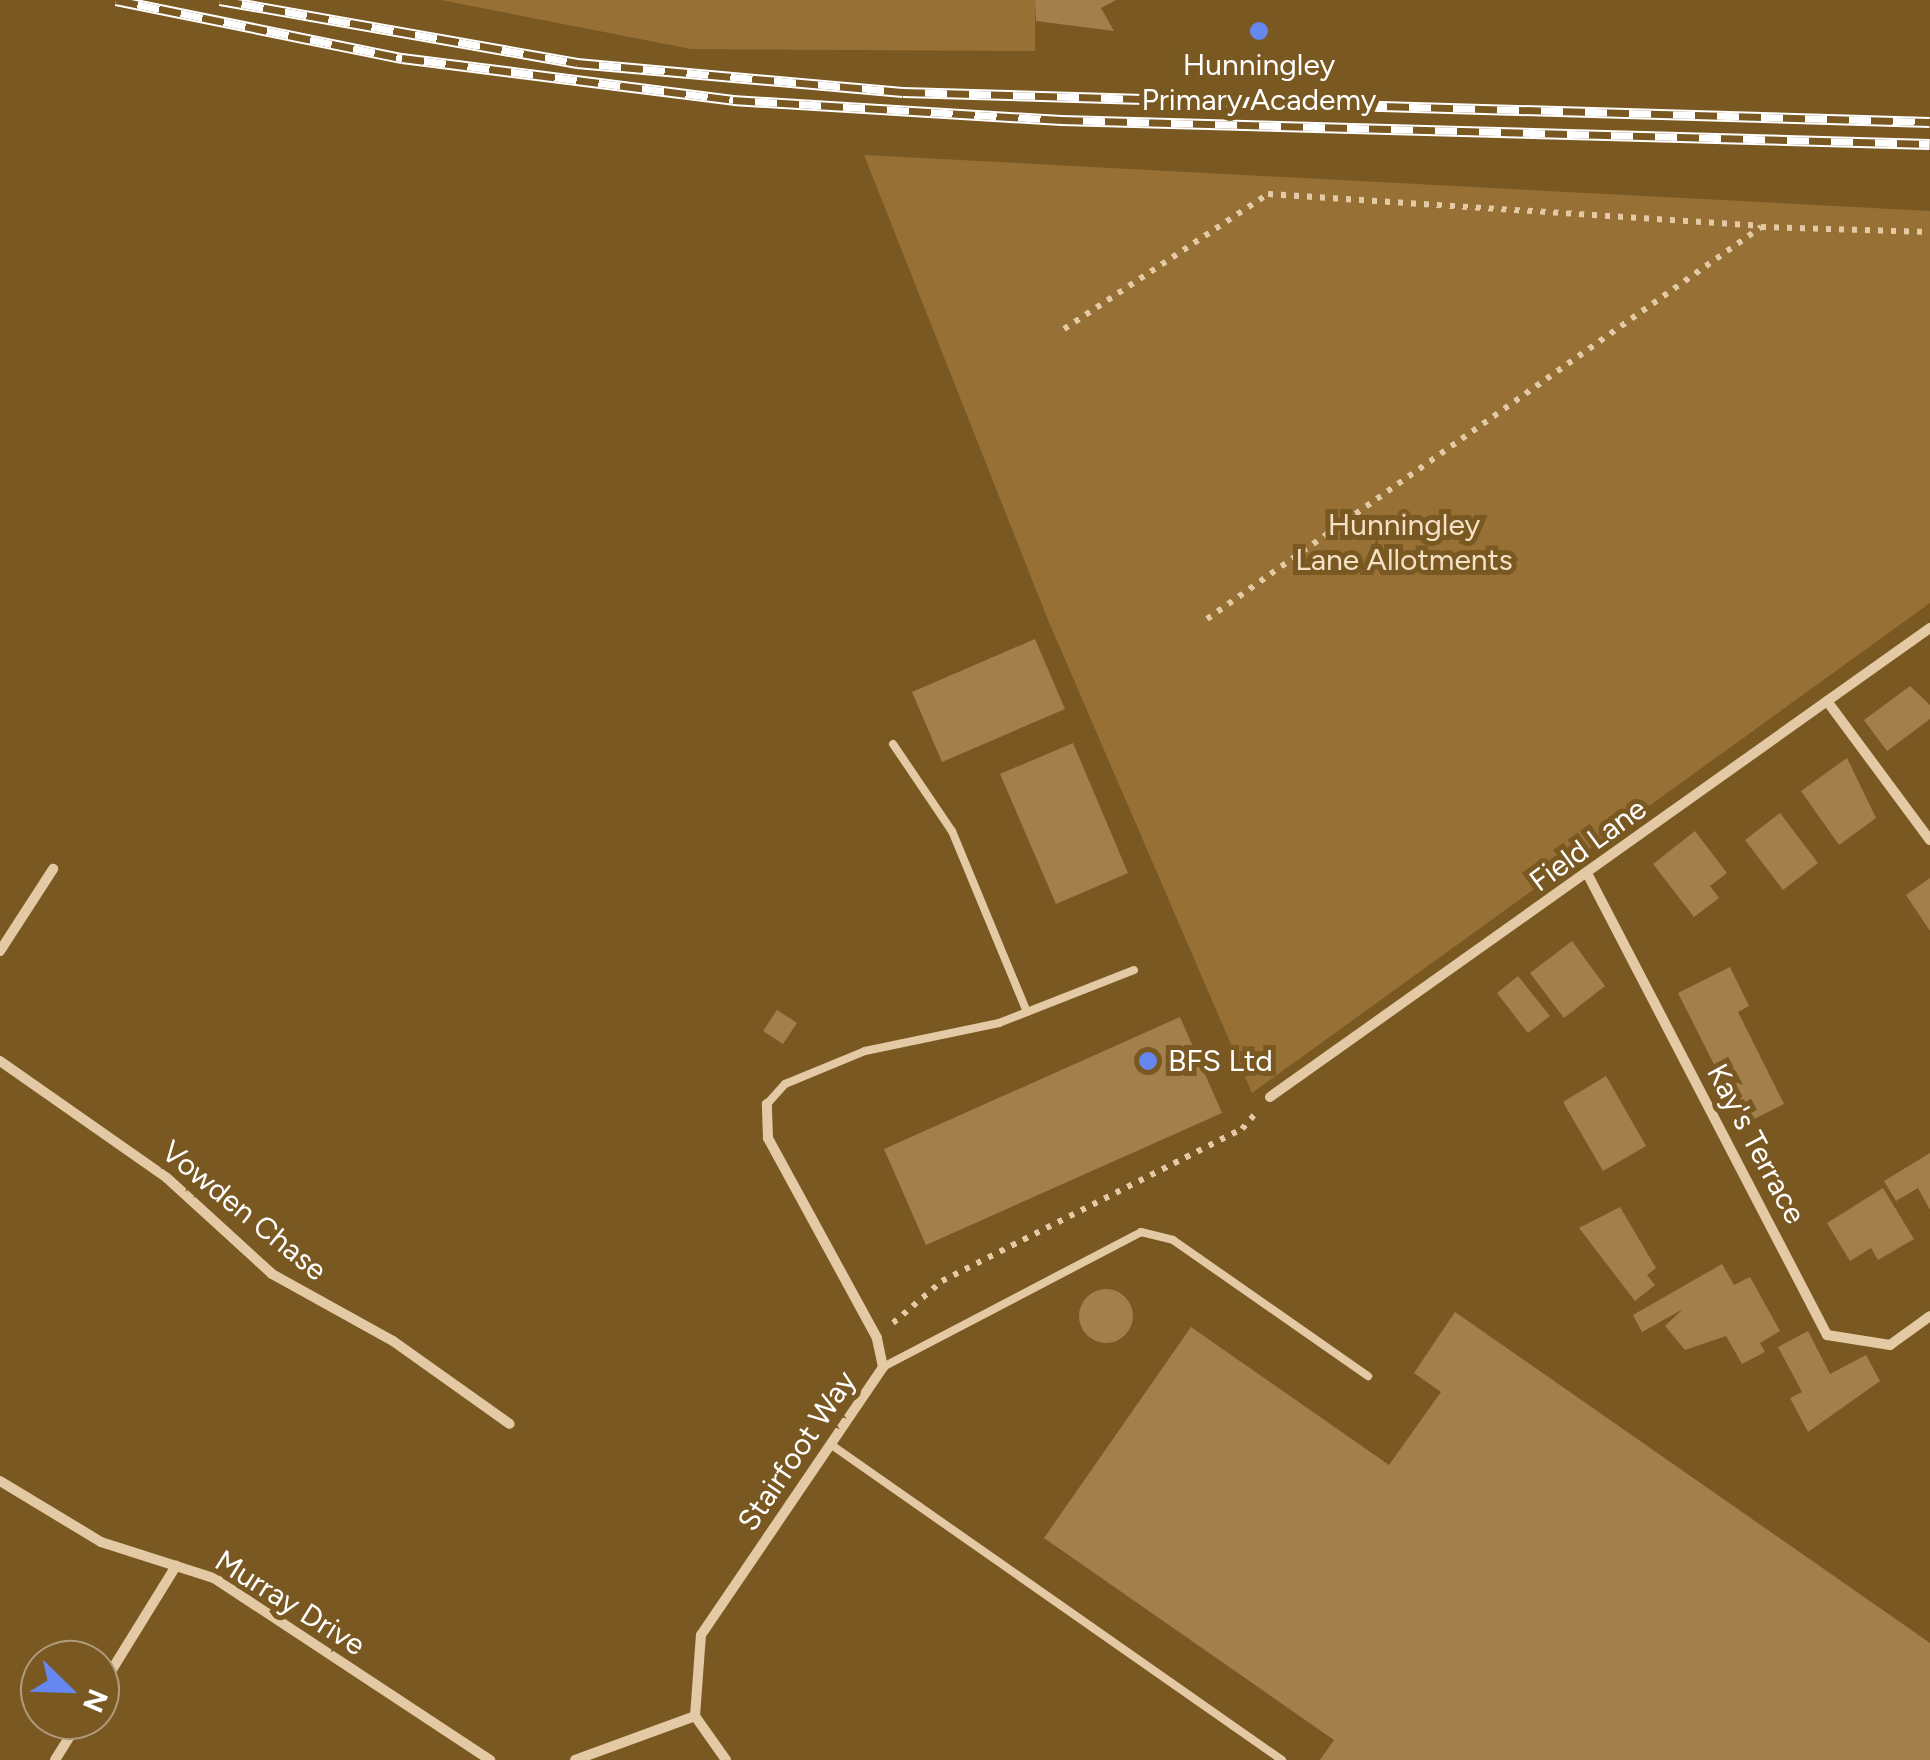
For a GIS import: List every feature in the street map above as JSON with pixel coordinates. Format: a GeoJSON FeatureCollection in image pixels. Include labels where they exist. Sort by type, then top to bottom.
{"type":"FeatureCollection","features":[{"type":"Feature","properties":{"kind":"street","name":"Field Lane"},"geometry":{"type":"LineString","coordinates":[[1270,1097],[1588,876],[1930,628]]}},
{"type":"Feature","properties":{"kind":"street"},"geometry":{"type":"LineString","coordinates":[[1826,701],[1930,840]]}},
{"type":"Feature","properties":{"kind":"street"},"geometry":{"type":"LineString","coordinates":[[0,952],[53,868]]}},
{"type":"Feature","properties":{"kind":"street","name":"Kay's Terrace"},"geometry":{"type":"LineString","coordinates":[[1588,876],[1827,1334],[1890,1344],[1930,1316]]}},
{"type":"Feature","properties":{"kind":"street","name":"Vowden Chase"},"geometry":{"type":"LineString","coordinates":[[0,1061],[168,1178],[272,1274],[392,1340],[510,1424]]}},
{"type":"Feature","properties":{"kind":"street","name":"Stairfoot Way"},"geometry":{"type":"LineString","coordinates":[[695,1716],[702,1635],[883,1367],[877,1338],[768,1138],[767,1104]]}},
{"type":"Feature","properties":{"kind":"street","name":"Murray Drive"},"geometry":{"type":"LineString","coordinates":[[0,1481],[65,1524],[214,1578],[490,1760]]}},
{"type":"Feature","properties":{"kind":"street"},"geometry":{"type":"LineString","coordinates":[[120,1657],[176,1566]]}},
{"type":"Feature","properties":{"kind":"street"},"geometry":{"type":"LineString","coordinates":[[575,1760],[695,1716],[726,1760]]}},
{"type":"Feature","properties":{"kind":"lane"},"geometry":{"type":"LineString","coordinates":[[893,744],[952,831],[1027,1012]]}},
{"type":"Feature","properties":{"kind":"lane"},"geometry":{"type":"LineString","coordinates":[[767,1104],[785,1084],[865,1051],[1027,1012],[1134,970]]}},
{"type":"Feature","properties":{"kind":"lane"},"geometry":{"type":"LineString","coordinates":[[883,1367],[1141,1232],[1173,1240],[1368,1376]]}},
{"type":"Feature","properties":{"kind":"lane"},"geometry":{"type":"LineString","coordinates":[[833,1446],[1282,1760]]}},
{"type":"Feature","properties":{"kind":"path"},"geometry":{"type":"LineString","coordinates":[[1064,329],[1268,194],[1761,227],[1930,232]]}},
{"type":"Feature","properties":{"kind":"path"},"geometry":{"type":"LineString","coordinates":[[1207,619],[1761,227]]}},
{"type":"Feature","properties":{"kind":"path"},"geometry":{"type":"LineString","coordinates":[[877,1338],[942,1281],[1242,1129],[1270,1097]]}},
{"type":"Feature","properties":{"kind":"green space"},"geometry":{"type":"Polygon","coordinates":[[[441,0],[1035,0],[1035,51],[691,49],[441,0]]]}},
{"type":"Feature","properties":{"kind":"green space","name":"Hunningley Lane Allotments"},"geometry":{"type":"Polygon","coordinates":[[[864,155],[1930,211],[1930,603],[1252,1093],[1048,620],[864,155]]]}},
{"type":"Feature","properties":{"kind":"building"},"geometry":{"type":"Polygon","coordinates":[[[1035,0],[1116,0],[1101,8],[1114,31],[1036,21],[1035,0]]]}},
{"type":"Feature","properties":{"kind":"building"},"geometry":{"type":"Polygon","coordinates":[[[1035,639],[1065,709],[942,762],[912,692],[1035,639]]]}},
{"type":"Feature","properties":{"kind":"building"},"geometry":{"type":"Polygon","coordinates":[[[1910,686],[1930,705],[1930,719],[1887,751],[1864,720],[1910,686]]]}},
{"type":"Feature","properties":{"kind":"building"},"geometry":{"type":"Polygon","coordinates":[[[1073,743],[1128,873],[1056,904],[1000,774],[1073,743]]]}},
{"type":"Feature","properties":{"kind":"building"},"geometry":{"type":"Polygon","coordinates":[[[1847,758],[1876,818],[1839,845],[1801,791],[1847,758]]]}},
{"type":"Feature","properties":{"kind":"building"},"geometry":{"type":"Polygon","coordinates":[[[1780,813],[1818,863],[1783,890],[1745,840],[1780,813]]]}},
{"type":"Feature","properties":{"kind":"building"},"geometry":{"type":"Polygon","coordinates":[[[1695,831],[1727,873],[1710,886],[1719,898],[1694,917],[1653,864],[1695,831]]]}},
{"type":"Feature","properties":{"kind":"building"},"geometry":{"type":"Polygon","coordinates":[[[1930,878],[1930,931],[1906,895],[1930,878]]]}},
{"type":"Feature","properties":{"kind":"building"},"geometry":{"type":"Polygon","coordinates":[[[1572,941],[1605,986],[1564,1018],[1530,973],[1572,941]]]}},
{"type":"Feature","properties":{"kind":"building"},"geometry":{"type":"Polygon","coordinates":[[[1730,967],[1749,1006],[1738,1012],[1784,1104],[1744,1124],[1678,993],[1730,967]]]}},
{"type":"Feature","properties":{"kind":"building"},"geometry":{"type":"Polygon","coordinates":[[[1518,976],[1550,1016],[1528,1033],[1497,993],[1518,976]]]}},
{"type":"Feature","properties":{"kind":"building"},"geometry":{"type":"Polygon","coordinates":[[[777,1010],[797,1023],[783,1044],[763,1031],[777,1010]]]}},
{"type":"Feature","properties":{"kind":"building"},"geometry":{"type":"Polygon","coordinates":[[[1180,1017],[1222,1113],[926,1245],[884,1149],[1180,1017]]]}},
{"type":"Feature","properties":{"kind":"building"},"geometry":{"type":"Polygon","coordinates":[[[1606,1076],[1646,1146],[1603,1171],[1563,1102],[1606,1076]]]}},
{"type":"Feature","properties":{"kind":"building"},"geometry":{"type":"Polygon","coordinates":[[[1930,1153],[1930,1210],[1918,1188],[1896,1201],[1884,1181],[1930,1153]]]}},
{"type":"Feature","properties":{"kind":"building"},"geometry":{"type":"Polygon","coordinates":[[[1883,1188],[1914,1239],[1878,1260],[1871,1248],[1850,1261],[1827,1223],[1883,1188]]]}},
{"type":"Feature","properties":{"kind":"building"},"geometry":{"type":"Polygon","coordinates":[[[1620,1207],[1656,1268],[1647,1275],[1655,1285],[1635,1301],[1579,1228],[1620,1207]]]}},
{"type":"Feature","properties":{"kind":"building"},"geometry":{"type":"Polygon","coordinates":[[[1722,1264],[1734,1285],[1750,1277],[1780,1331],[1760,1343],[1765,1352],[1742,1364],[1726,1336],[1685,1350],[1665,1326],[1683,1309],[1642,1332],[1633,1315],[1722,1264]]]}},
{"type":"Feature","properties":{"kind":"building"},"geometry":{"type":"Polygon","coordinates":[[[1106,1289],[1125,1297],[1133,1316],[1125,1335],[1106,1343],[1087,1335],[1079,1316],[1087,1297],[1106,1289]]]}},
{"type":"Feature","properties":{"kind":"building"},"geometry":{"type":"Polygon","coordinates":[[[1455,1312],[1930,1643],[1930,1760],[1320,1760],[1334,1740],[1044,1538],[1191,1327],[1389,1465],[1441,1392],[1414,1373],[1455,1312]]]}},
{"type":"Feature","properties":{"kind":"building"},"geometry":{"type":"Polygon","coordinates":[[[1808,1331],[1830,1374],[1866,1355],[1880,1381],[1808,1432],[1790,1398],[1802,1392],[1778,1347],[1808,1331]]]}},
{"type":"Feature","properties":{"kind":"railway"},"geometry":{"type":"LineString","coordinates":[[116,0],[402,58],[733,100],[1061,120],[1930,144]]}},
{"type":"Feature","properties":{"kind":"railway"},"geometry":{"type":"LineString","coordinates":[[220,0],[577,63],[903,92],[1930,122]]}},
{"type":"Feature","properties":{"kind":"place","name":"Hunningley Primary Academy"},"geometry":{"type":"Point","coordinates":[1259,31]}},
{"type":"Feature","properties":{"kind":"place","name":"BFS Ltd"},"geometry":{"type":"Point","coordinates":[1148,1061]}}]}
